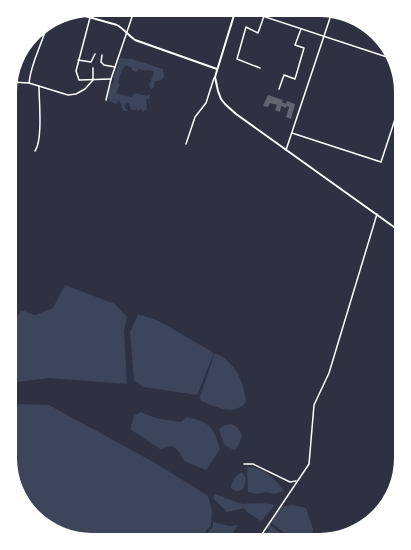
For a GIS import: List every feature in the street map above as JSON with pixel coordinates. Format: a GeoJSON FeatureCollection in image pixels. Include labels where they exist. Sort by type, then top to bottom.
{"type":"FeatureCollection","features":[{"type":"Feature","properties":{"kind":"main road"},"geometry":{"type":"LineString","coordinates":[[233,17],[215,76],[221,99],[230,109],[394,227]]}},
{"type":"Feature","properties":{"kind":"main road"},"geometry":{"type":"LineString","coordinates":[[90,18],[117,25],[123,28],[135,40],[217,69]]}},
{"type":"Feature","properties":{"kind":"street"},"geometry":{"type":"LineString","coordinates":[[106,100],[111,79],[132,17]]}},
{"type":"Feature","properties":{"kind":"street"},"geometry":{"type":"LineString","coordinates":[[260,68],[237,59],[246,28],[258,33],[264,17]]}},
{"type":"Feature","properties":{"kind":"street"},"geometry":{"type":"LineString","coordinates":[[267,17],[384,56]]}},
{"type":"Feature","properties":{"kind":"street"},"geometry":{"type":"LineString","coordinates":[[90,18],[76,71],[79,80],[111,79]]}},
{"type":"Feature","properties":{"kind":"street"},"geometry":{"type":"LineString","coordinates":[[286,150],[330,18]]}},
{"type":"Feature","properties":{"kind":"street"},"geometry":{"type":"LineString","coordinates":[[279,89],[284,75],[295,78],[304,48],[295,45],[301,29]]}},
{"type":"Feature","properties":{"kind":"street"},"geometry":{"type":"LineString","coordinates":[[29,83],[30,71],[36,52],[44,35]]}},
{"type":"Feature","properties":{"kind":"street"},"geometry":{"type":"LineString","coordinates":[[78,60],[91,62],[95,54]]}},
{"type":"Feature","properties":{"kind":"street"},"geometry":{"type":"LineString","coordinates":[[102,55],[100,62],[104,65],[115,67]]}},
{"type":"Feature","properties":{"kind":"street"},"geometry":{"type":"LineString","coordinates":[[18,82],[29,83],[68,95],[76,94],[85,89],[93,80],[93,68]]}},
{"type":"Feature","properties":{"kind":"street"},"geometry":{"type":"LineString","coordinates":[[186,144],[195,116],[206,103],[215,76]]}},
{"type":"Feature","properties":{"kind":"street"},"geometry":{"type":"LineString","coordinates":[[35,151],[38,147],[40,138],[39,86]]}},
{"type":"Feature","properties":{"kind":"street"},"geometry":{"type":"LineString","coordinates":[[292,133],[381,162],[394,122]]}},
{"type":"Feature","properties":{"kind":"street"},"geometry":{"type":"LineString","coordinates":[[263,533],[296,481],[309,464],[314,405],[329,373],[377,214]]}},
{"type":"Feature","properties":{"kind":"street"},"geometry":{"type":"LineString","coordinates":[[244,464],[253,464],[290,482],[296,481]]}},
{"type":"Feature","properties":{"kind":"shaded area"},"geometry":{"type":"Polygon","coordinates":[[[120,58],[132,59],[163,69],[164,77],[161,80],[154,82],[154,87],[151,89],[149,85],[154,73],[153,71],[139,69],[136,72],[126,65],[122,71],[118,83],[120,85],[116,93],[131,97],[135,93],[147,96],[150,94],[149,99],[146,99],[147,109],[143,112],[141,109],[137,111],[137,108],[135,110],[131,110],[129,103],[125,104],[124,106],[128,110],[126,112],[123,110],[119,100],[116,104],[109,101],[109,91],[114,82],[113,79],[120,58]]]}},
{"type":"Feature","properties":{"kind":"shaded area"},"geometry":{"type":"Polygon","coordinates":[[[65,285],[115,304],[127,317],[124,331],[127,384],[49,378],[17,382],[17,317],[21,310],[35,315],[53,308],[65,285]]]}},
{"type":"Feature","properties":{"kind":"shaded area"},"geometry":{"type":"Polygon","coordinates":[[[138,314],[159,321],[214,353],[197,395],[143,387],[134,380],[130,332],[138,314]]]}},
{"type":"Feature","properties":{"kind":"shaded area"},"geometry":{"type":"Polygon","coordinates":[[[215,353],[233,367],[241,380],[246,402],[241,407],[231,410],[219,408],[201,401],[200,396],[215,353]]]}},
{"type":"Feature","properties":{"kind":"shaded area"},"geometry":{"type":"Polygon","coordinates":[[[17,404],[49,405],[157,464],[208,496],[212,510],[211,525],[206,531],[206,533],[92,533],[73,530],[59,525],[51,520],[36,507],[30,499],[21,482],[18,472],[17,404]]]}},
{"type":"Feature","properties":{"kind":"shaded area"},"geometry":{"type":"Polygon","coordinates":[[[141,412],[165,420],[181,422],[186,417],[205,423],[215,435],[220,449],[206,470],[184,461],[180,453],[173,446],[160,449],[130,429],[134,416],[141,412]]]}},
{"type":"Feature","properties":{"kind":"shaded area"},"geometry":{"type":"Polygon","coordinates":[[[232,424],[238,428],[242,435],[238,446],[234,450],[224,445],[219,429],[225,425],[232,424]]]}},
{"type":"Feature","properties":{"kind":"shaded area"},"geometry":{"type":"Polygon","coordinates":[[[247,467],[253,467],[264,471],[277,482],[284,491],[274,494],[266,492],[258,494],[248,492],[247,467]]]}},
{"type":"Feature","properties":{"kind":"shaded area"},"geometry":{"type":"Polygon","coordinates":[[[242,472],[246,478],[243,490],[235,491],[231,488],[233,480],[242,472]]]}},
{"type":"Feature","properties":{"kind":"shaded area"},"geometry":{"type":"Polygon","coordinates":[[[215,494],[242,504],[262,503],[275,505],[261,521],[247,512],[244,508],[227,512],[213,498],[215,494]]]}},
{"type":"Feature","properties":{"kind":"shaded area"},"geometry":{"type":"Polygon","coordinates":[[[293,505],[306,508],[313,529],[312,533],[285,533],[271,522],[281,507],[293,505]]]}},
{"type":"Feature","properties":{"kind":"shaded area"},"geometry":{"type":"Polygon","coordinates":[[[213,522],[229,526],[238,525],[233,533],[208,533],[213,527],[213,522]]]}},
{"type":"Feature","properties":{"kind":"shaded area"},"geometry":{"type":"Polygon","coordinates":[[[269,524],[280,533],[266,533],[270,530],[267,528],[269,524]]]}},
{"type":"Feature","properties":{"kind":"building"},"geometry":{"type":"Polygon","coordinates":[[[268,95],[283,100],[282,102],[286,104],[287,101],[295,104],[291,119],[286,117],[289,107],[286,106],[286,108],[281,106],[280,112],[275,110],[277,105],[270,103],[268,107],[263,106],[268,95]]]}}]}
